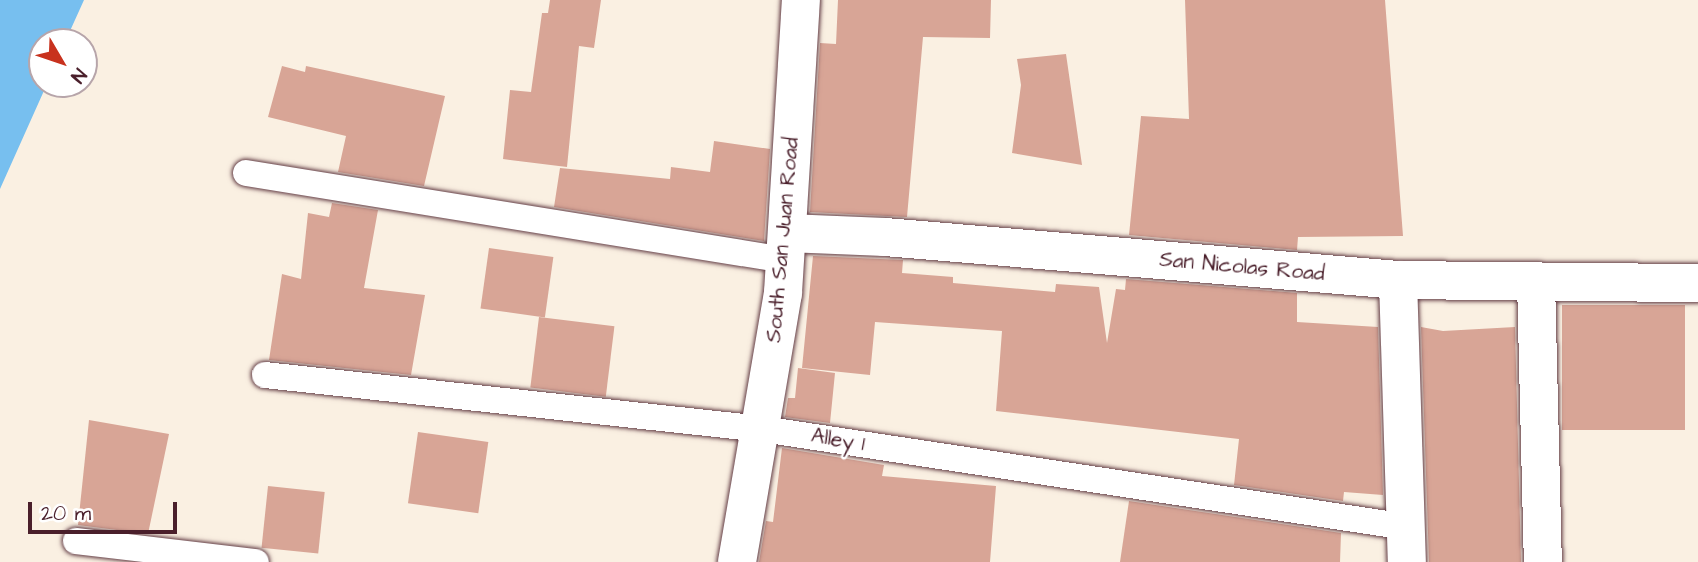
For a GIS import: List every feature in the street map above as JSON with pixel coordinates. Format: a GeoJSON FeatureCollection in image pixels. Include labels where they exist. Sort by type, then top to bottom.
{"type":"FeatureCollection","features":[{"type":"Feature","properties":{"kind":"street","name":"South San Juan Road"},"geometry":{"type":"LineString","coordinates":[[737,562],[762,429],[786,247],[801,0]]}},
{"type":"Feature","properties":{"kind":"street","name":"San Nicolas Road"},"geometry":{"type":"LineString","coordinates":[[786,247],[886,237],[1398,280],[1698,283]]}},
{"type":"Feature","properties":{"kind":"street"},"geometry":{"type":"LineString","coordinates":[[1398,280],[1407,544]]}},
{"type":"Feature","properties":{"kind":"street"},"geometry":{"type":"LineString","coordinates":[[1536,281],[1543,562]]}},
{"type":"Feature","properties":{"kind":"lane"},"geometry":{"type":"LineString","coordinates":[[246,173],[786,247]]}},
{"type":"Feature","properties":{"kind":"lane","name":"Alley 1"},"geometry":{"type":"LineString","coordinates":[[265,374],[762,429],[1407,544]]}},
{"type":"Feature","properties":{"kind":"lane"},"geometry":{"type":"LineString","coordinates":[[76,541],[256,562]]}},
{"type":"Feature","properties":{"kind":"water"},"geometry":{"type":"Polygon","coordinates":[[[0,0],[84,0],[71,28],[28,28],[28,98],[41,98],[0,189],[0,0]]]}},
{"type":"Feature","properties":{"kind":"building"},"geometry":{"type":"Polygon","coordinates":[[[550,0],[601,0],[594,48],[579,46],[567,167],[503,159],[510,90],[531,92],[542,13],[548,13],[550,0]]]}},
{"type":"Feature","properties":{"kind":"building"},"geometry":{"type":"Polygon","coordinates":[[[838,0],[991,0],[990,38],[923,37],[907,217],[810,212],[820,43],[836,44],[838,0]]]}},
{"type":"Feature","properties":{"kind":"building"},"geometry":{"type":"Polygon","coordinates":[[[1185,0],[1385,0],[1403,236],[1298,237],[1297,250],[1129,235],[1141,116],[1189,119],[1185,0]]]}},
{"type":"Feature","properties":{"kind":"building"},"geometry":{"type":"Polygon","coordinates":[[[1066,54],[1082,165],[1012,153],[1021,85],[1017,59],[1066,54]]]}},
{"type":"Feature","properties":{"kind":"building"},"geometry":{"type":"Polygon","coordinates":[[[282,66],[305,72],[306,66],[445,96],[424,186],[338,172],[346,136],[268,117],[282,66]]]}},
{"type":"Feature","properties":{"kind":"building"},"geometry":{"type":"Polygon","coordinates":[[[714,141],[770,149],[764,241],[554,207],[560,168],[670,179],[671,167],[710,172],[714,141]]]}},
{"type":"Feature","properties":{"kind":"building"},"geometry":{"type":"Polygon","coordinates":[[[332,203],[378,210],[364,288],[425,295],[411,375],[269,360],[282,274],[301,279],[308,213],[329,217],[332,203]]]}},
{"type":"Feature","properties":{"kind":"building"},"geometry":{"type":"Polygon","coordinates":[[[489,248],[553,257],[545,317],[481,308],[489,248]]]}},
{"type":"Feature","properties":{"kind":"building"},"geometry":{"type":"Polygon","coordinates":[[[813,256],[903,260],[902,273],[953,277],[953,283],[1055,292],[1056,284],[1099,287],[1107,343],[1116,289],[1125,290],[1126,279],[1297,293],[1297,322],[1378,327],[1383,495],[1344,492],[1343,501],[1234,485],[1239,439],[996,411],[1002,331],[875,322],[870,375],[802,368],[813,256]]]}},
{"type":"Feature","properties":{"kind":"building"},"geometry":{"type":"Polygon","coordinates":[[[1562,305],[1685,305],[1685,430],[1562,430],[1562,305]]]}},
{"type":"Feature","properties":{"kind":"building"},"geometry":{"type":"Polygon","coordinates":[[[539,317],[614,326],[606,397],[530,387],[539,317]]]}},
{"type":"Feature","properties":{"kind":"building"},"geometry":{"type":"Polygon","coordinates":[[[1421,327],[1443,331],[1515,327],[1521,562],[1429,562],[1421,327]]]}},
{"type":"Feature","properties":{"kind":"building"},"geometry":{"type":"Polygon","coordinates":[[[798,368],[835,373],[830,423],[785,417],[788,398],[795,398],[798,368]]]}},
{"type":"Feature","properties":{"kind":"building"},"geometry":{"type":"Polygon","coordinates":[[[89,420],[169,434],[148,534],[78,525],[89,420]]]}},
{"type":"Feature","properties":{"kind":"building"},"geometry":{"type":"Polygon","coordinates":[[[418,432],[488,442],[478,513],[408,503],[418,432]]]}},
{"type":"Feature","properties":{"kind":"building"},"geometry":{"type":"Polygon","coordinates":[[[782,448],[884,465],[882,476],[996,486],[990,562],[759,562],[766,521],[773,522],[782,448]]]}},
{"type":"Feature","properties":{"kind":"building"},"geometry":{"type":"Polygon","coordinates":[[[268,486],[325,492],[318,554],[262,548],[268,486]]]}},
{"type":"Feature","properties":{"kind":"building"},"geometry":{"type":"Polygon","coordinates":[[[1129,501],[1341,533],[1340,562],[1120,562],[1129,501]]]}}]}
